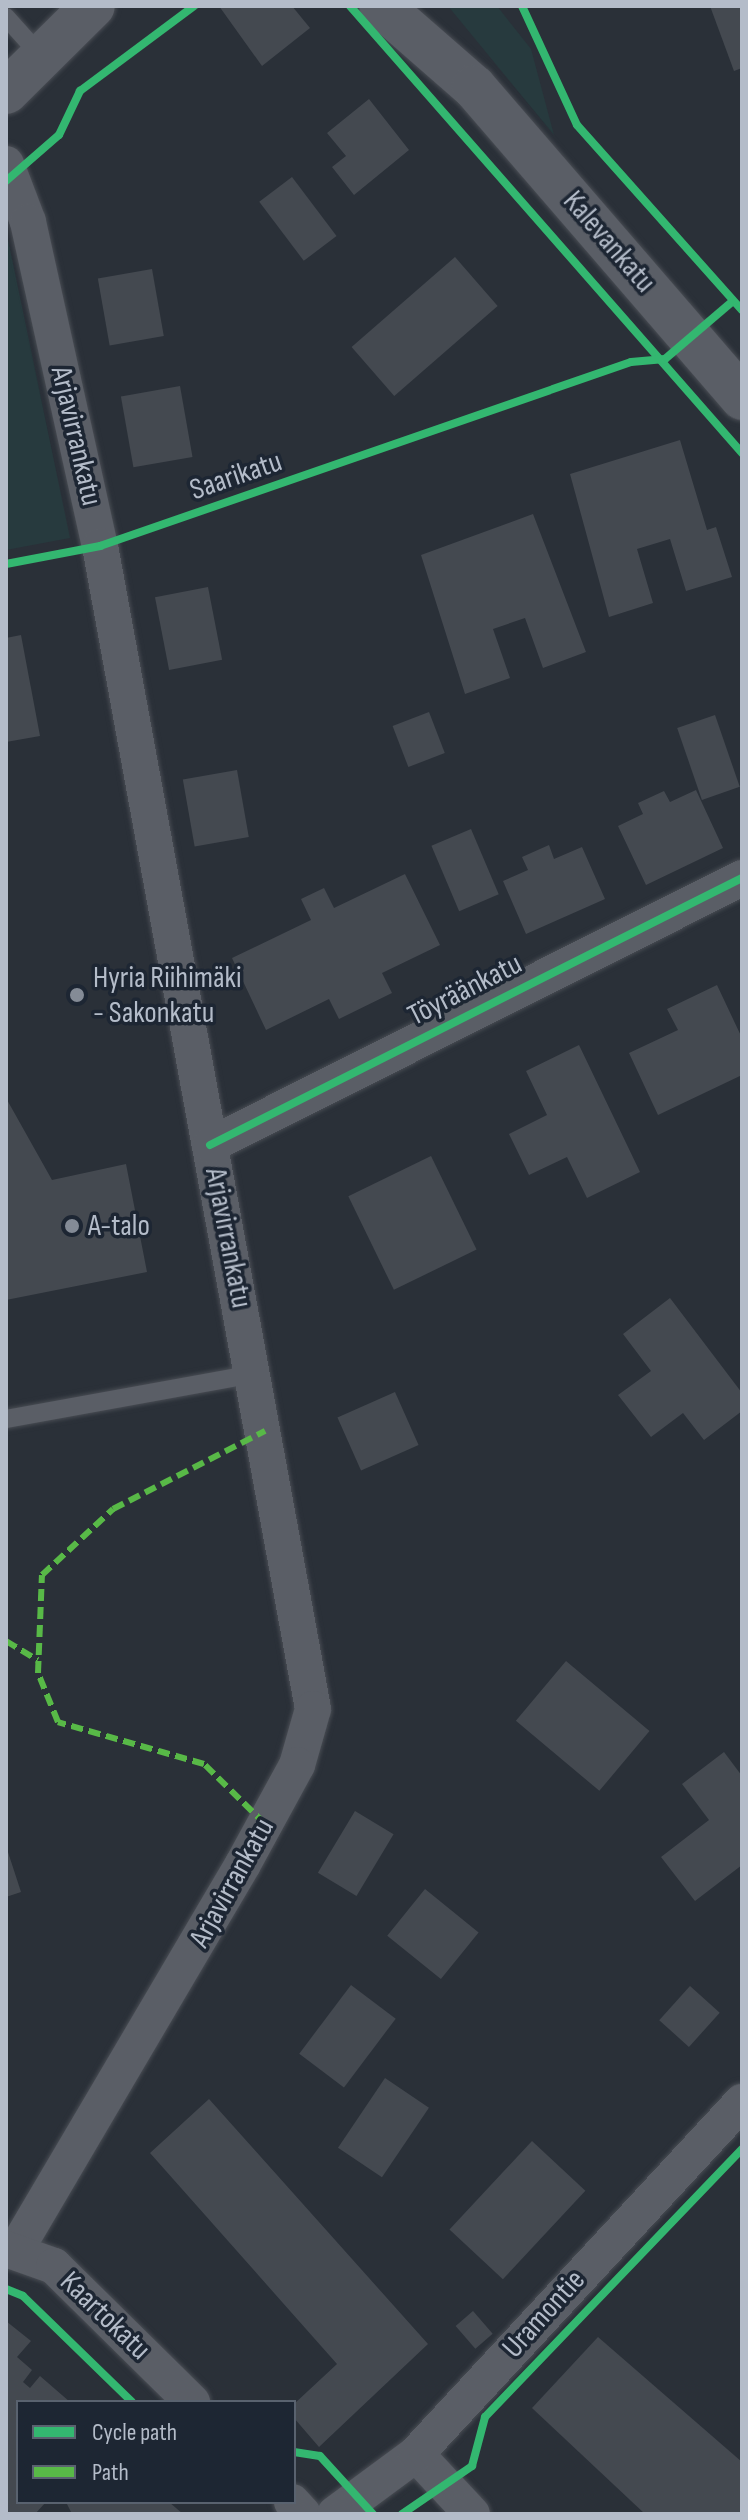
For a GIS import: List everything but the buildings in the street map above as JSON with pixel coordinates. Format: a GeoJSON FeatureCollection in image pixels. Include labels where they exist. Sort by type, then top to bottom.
{"type":"FeatureCollection","features":[{"type":"Feature","properties":{"kind":"street"},"geometry":{"type":"LineString","coordinates":[[6,92],[68,33],[122,6]]}},
{"type":"Feature","properties":{"kind":"street","name":"Kalevankatu"},"geometry":{"type":"LineString","coordinates":[[381,6],[474,87],[738,384]]}},
{"type":"Feature","properties":{"kind":"street","name":"Kalevankatu"},"geometry":{"type":"LineString","coordinates":[[425,6],[474,87]]}},
{"type":"Feature","properties":{"kind":"street","name":"Arjavirrankatu"},"geometry":{"type":"LineString","coordinates":[[6,164],[28,222],[100,546],[308,1660],[310,1735],[235,1878],[11,2250]]}},
{"type":"Feature","properties":{"kind":"street","name":"Töyräänkatu"},"geometry":{"type":"LineString","coordinates":[[210,1145],[742,878]]}},
{"type":"Feature","properties":{"kind":"street","name":"Uramontie"},"geometry":{"type":"LineString","coordinates":[[335,2514],[416,2454],[742,2102]]}},
{"type":"Feature","properties":{"kind":"street","name":"Kaartokatu"},"geometry":{"type":"LineString","coordinates":[[11,2250],[54,2266],[190,2400]]}},
{"type":"Feature","properties":{"kind":"street"},"geometry":{"type":"LineString","coordinates":[[416,2454],[472,2514]]}},
{"type":"Feature","properties":{"kind":"lane"},"geometry":{"type":"LineString","coordinates":[[6,17],[68,33]]}},
{"type":"Feature","properties":{"kind":"lane"},"geometry":{"type":"LineString","coordinates":[[6,1419],[254,1374]]}},
{"type":"Feature","properties":{"kind":"green space"},"geometry":{"type":"Polygon","coordinates":[[[448,6],[497,6],[531,49],[554,135],[448,6]]]}},
{"type":"Feature","properties":{"kind":"green space"},"geometry":{"type":"Polygon","coordinates":[[[6,230],[70,538],[6,550],[6,230]]]}},
{"type":"Feature","properties":{"kind":"marked path"},"geometry":{"type":"LineString","coordinates":[[265,1431],[113,1509],[42,1575],[38,1673],[58,1722],[204,1764],[265,1824]]}},
{"type":"Feature","properties":{"kind":"marked path"},"geometry":{"type":"LineString","coordinates":[[6,1641],[38,1660]]}},
{"type":"Feature","properties":{"kind":"cycle path"},"geometry":{"type":"LineString","coordinates":[[6,181],[59,135],[80,91],[194,6]]}},
{"type":"Feature","properties":{"kind":"cycle path"},"geometry":{"type":"LineString","coordinates":[[350,6],[742,453]]}},
{"type":"Feature","properties":{"kind":"cycle path"},"geometry":{"type":"LineString","coordinates":[[522,6],[577,125],[742,310]]}},
{"type":"Feature","properties":{"kind":"cycle path","name":"Saarikatu"},"geometry":{"type":"LineString","coordinates":[[6,564],[100,546],[631,362],[665,359],[733,301]]}},
{"type":"Feature","properties":{"kind":"cycle path"},"geometry":{"type":"LineString","coordinates":[[210,1145],[742,878]]}},
{"type":"Feature","properties":{"kind":"cycle path"},"geometry":{"type":"LineString","coordinates":[[402,2514],[472,2466],[485,2417],[742,2149]]}},
{"type":"Feature","properties":{"kind":"cycle path"},"geometry":{"type":"LineString","coordinates":[[6,2289],[23,2296],[130,2400]]}},
{"type":"Feature","properties":{"kind":"cycle path"},"geometry":{"type":"LineString","coordinates":[[296,2452],[320,2456],[373,2514]]}},
{"type":"Feature","properties":{"kind":"place","name":"Hyria Riihimäki - Sakonkatu"},"geometry":{"type":"Point","coordinates":[77,995]}},
{"type":"Feature","properties":{"kind":"place","name":"A-talo"},"geometry":{"type":"Point","coordinates":[72,1226]}}]}
